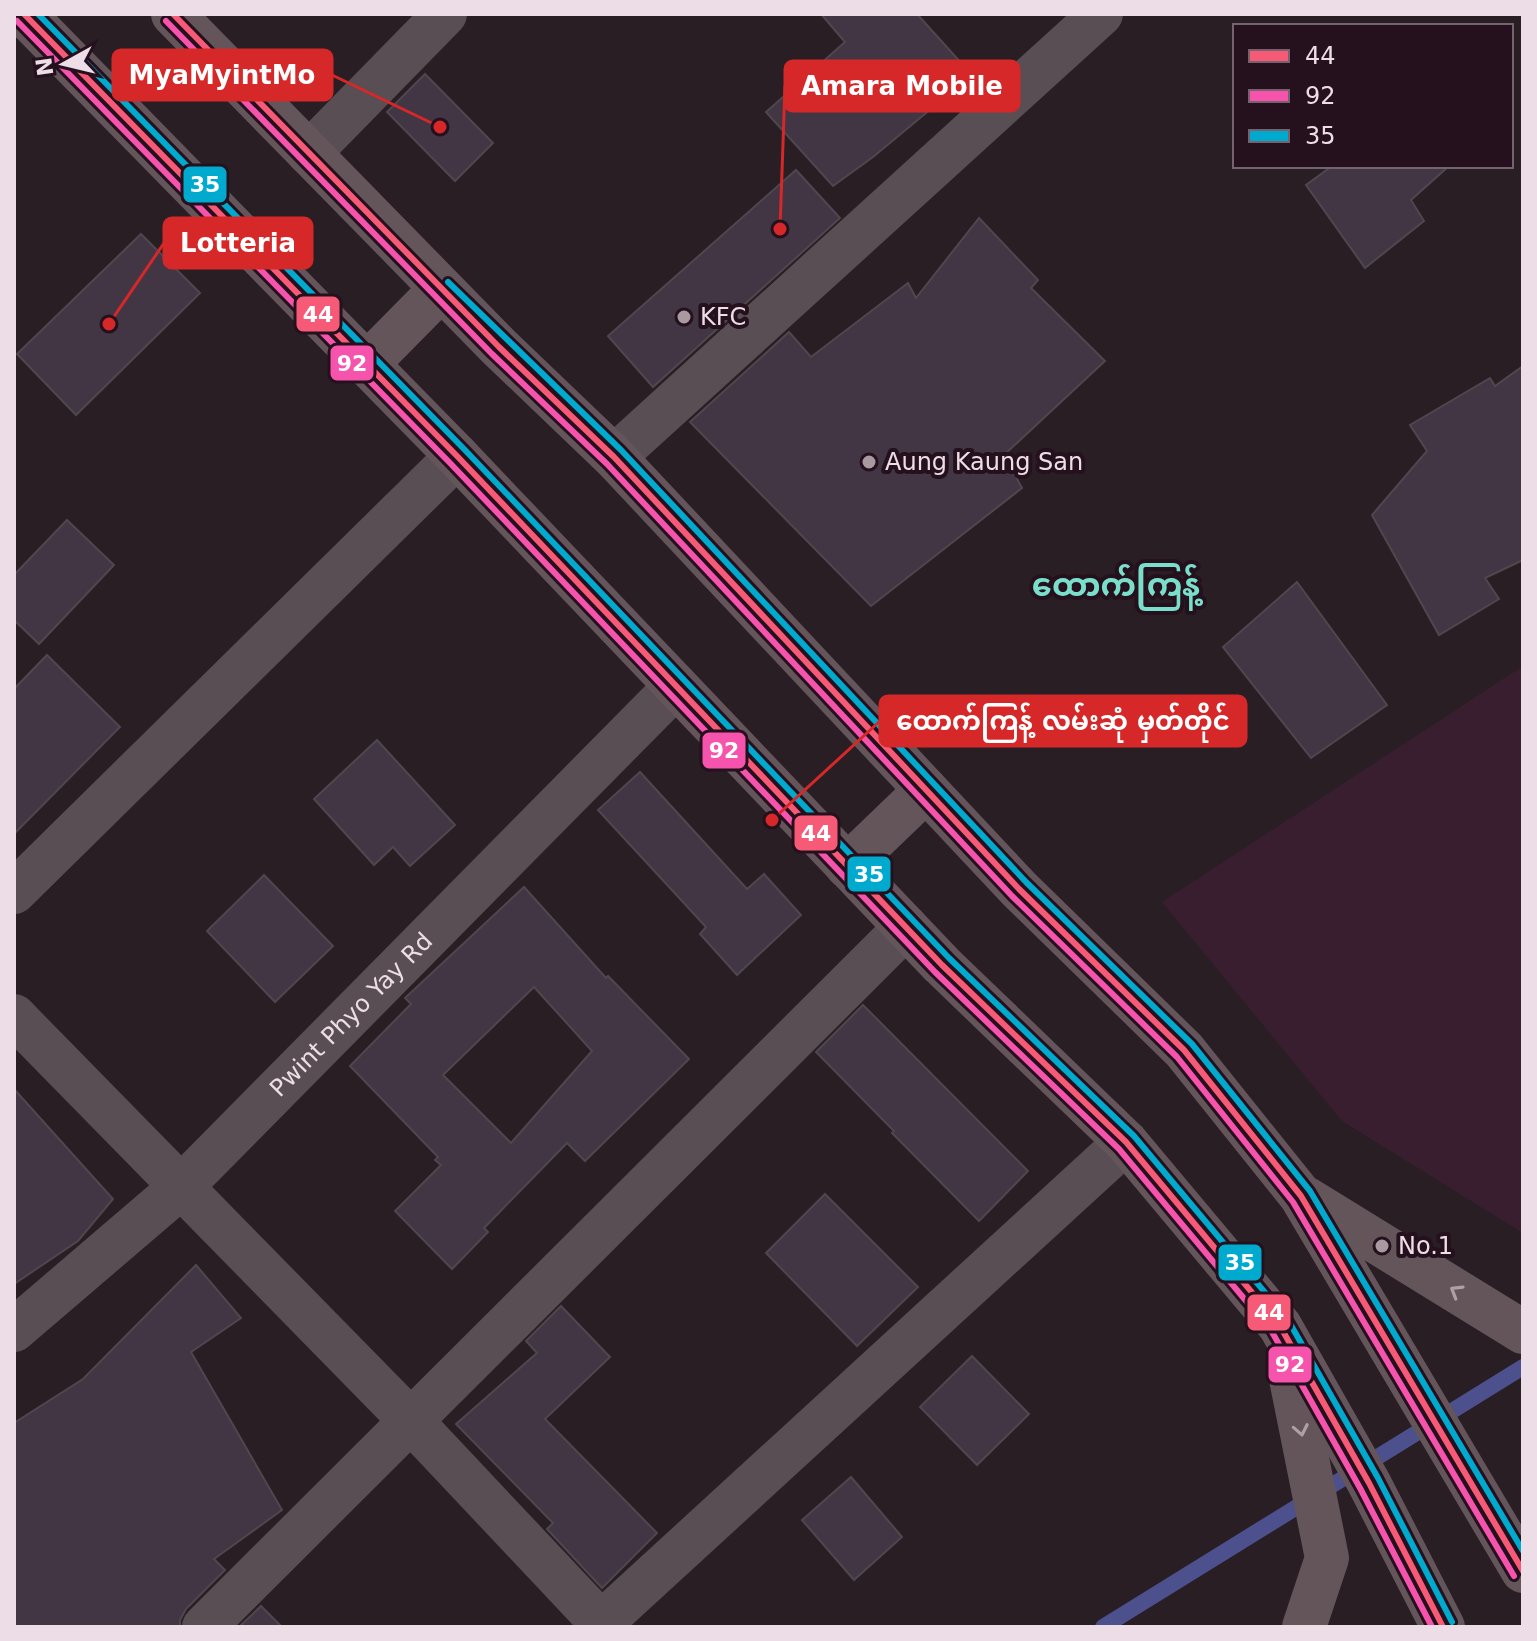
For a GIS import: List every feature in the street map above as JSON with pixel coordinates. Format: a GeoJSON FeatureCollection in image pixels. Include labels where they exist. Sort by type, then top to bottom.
{"type":"FeatureCollection","features":[{"type":"Feature","properties":{"kind":"highway"},"geometry":{"type":"LineString","coordinates":[[24,14],[457,456],[906,927],[1126,1142],[1280,1326],[1369,1483],[1443,1627]]}},
{"type":"Feature","properties":{"kind":"highway"},"geometry":{"type":"LineString","coordinates":[[173,14],[441,289],[614,457],[1019,889],[1184,1050],[1301,1196],[1523,1571]]}},
{"type":"Feature","properties":{"kind":"highway"},"geometry":{"type":"LineString","coordinates":[[367,364],[441,289]]}},
{"type":"Feature","properties":{"kind":"highway"},"geometry":{"type":"LineString","coordinates":[[847,866],[926,790]]}},
{"type":"Feature","properties":{"kind":"highway"},"geometry":{"type":"LineString","coordinates":[[1301,1196],[1523,1332]]}},
{"type":"Feature","properties":{"kind":"highway"},"geometry":{"type":"LineString","coordinates":[[1280,1326],[1327,1558],[1304,1627]]}},
{"type":"Feature","properties":{"kind":"street"},"geometry":{"type":"LineString","coordinates":[[309,153],[445,14]]}},
{"type":"Feature","properties":{"kind":"street"},"geometry":{"type":"LineString","coordinates":[[614,457],[1101,14]]}},
{"type":"Feature","properties":{"kind":"street"},"geometry":{"type":"LineString","coordinates":[[14,892],[457,456]]}},
{"type":"Feature","properties":{"kind":"street","name":"Pwint Phyo Yay Rd"},"geometry":{"type":"LineString","coordinates":[[14,1330],[181,1187],[676,686]]}},
{"type":"Feature","properties":{"kind":"street"},"geometry":{"type":"LineString","coordinates":[[204,1627],[906,927]]}},
{"type":"Feature","properties":{"kind":"street"},"geometry":{"type":"LineString","coordinates":[[14,1016],[411,1421],[601,1626],[1126,1142]]}},
{"type":"Feature","properties":{"kind":"shaded area"},"geometry":{"type":"Polygon","coordinates":[[[1523,666],[1523,1233],[1342,1121],[1162,902],[1523,666]]]}},
{"type":"Feature","properties":{"kind":"building"},"geometry":{"type":"Polygon","coordinates":[[[821,14],[917,14],[972,75],[833,186],[766,112],[845,42],[821,14]]]}},
{"type":"Feature","properties":{"kind":"building"},"geometry":{"type":"Polygon","coordinates":[[[425,74],[493,143],[455,181],[387,112],[425,74]]]}},
{"type":"Feature","properties":{"kind":"building"},"geometry":{"type":"Polygon","coordinates":[[[1329,168],[1447,168],[1411,200],[1424,221],[1365,268],[1306,185],[1329,168]]]}},
{"type":"Feature","properties":{"kind":"building"},"geometry":{"type":"Polygon","coordinates":[[[796,170],[840,218],[653,387],[608,336],[796,170]]]}},
{"type":"Feature","properties":{"kind":"building","name":"Aung Kaung San"},"geometry":{"type":"Polygon","coordinates":[[[979,218],[1038,280],[1031,288],[1105,361],[1004,455],[1022,488],[871,606],[690,422],[789,332],[811,357],[908,283],[916,298],[979,218]]]}},
{"type":"Feature","properties":{"kind":"building"},"geometry":{"type":"Polygon","coordinates":[[[141,234],[200,293],[76,415],[17,354],[141,234]]]}},
{"type":"Feature","properties":{"kind":"building"},"geometry":{"type":"Polygon","coordinates":[[[1523,366],[1523,560],[1485,578],[1499,599],[1439,635],[1372,515],[1427,451],[1410,425],[1490,378],[1495,386],[1523,366]]]}},
{"type":"Feature","properties":{"kind":"building"},"geometry":{"type":"Polygon","coordinates":[[[67,520],[114,565],[39,644],[14,620],[14,575],[67,520]]]}},
{"type":"Feature","properties":{"kind":"building"},"geometry":{"type":"Polygon","coordinates":[[[1297,582],[1387,705],[1311,758],[1223,647],[1297,582]]]}},
{"type":"Feature","properties":{"kind":"building"},"geometry":{"type":"Polygon","coordinates":[[[47,655],[120,727],[14,834],[14,689],[47,655]]]}},
{"type":"Feature","properties":{"kind":"building"},"geometry":{"type":"Polygon","coordinates":[[[377,740],[455,825],[410,866],[393,847],[374,865],[314,799],[377,740]]]}},
{"type":"Feature","properties":{"kind":"building"},"geometry":{"type":"Polygon","coordinates":[[[640,772],[747,889],[764,874],[801,915],[737,975],[700,934],[706,927],[598,810],[640,772]]]}},
{"type":"Feature","properties":{"kind":"building"},"geometry":{"type":"Polygon","coordinates":[[[264,875],[333,946],[275,1002],[207,931],[264,875]]]}},
{"type":"Feature","properties":{"kind":"building"},"geometry":{"type":"Polygon","coordinates":[[[524,887],[606,978],[608,976],[689,1059],[585,1161],[567,1143],[484,1228],[488,1232],[452,1269],[395,1211],[441,1165],[435,1160],[438,1157],[350,1066],[411,1004],[405,998],[524,887]],[[534,987],[443,1075],[511,1143],[592,1051],[534,987]]]}},
{"type":"Feature","properties":{"kind":"building"},"geometry":{"type":"Polygon","coordinates":[[[863,1005],[1028,1171],[979,1221],[816,1052],[863,1005]]]}},
{"type":"Feature","properties":{"kind":"building"},"geometry":{"type":"Polygon","coordinates":[[[14,1089],[113,1199],[78,1241],[14,1284],[14,1089]]]}},
{"type":"Feature","properties":{"kind":"building"},"geometry":{"type":"Polygon","coordinates":[[[825,1194],[918,1287],[857,1346],[766,1253],[825,1194]]]}},
{"type":"Feature","properties":{"kind":"building"},"geometry":{"type":"Polygon","coordinates":[[[196,1265],[241,1318],[191,1352],[282,1510],[214,1559],[225,1570],[186,1609],[180,1627],[14,1627],[14,1423],[83,1379],[196,1265]]]}},
{"type":"Feature","properties":{"kind":"building"},"geometry":{"type":"Polygon","coordinates":[[[561,1306],[610,1357],[545,1419],[657,1533],[602,1588],[547,1529],[553,1523],[456,1424],[537,1353],[526,1341],[561,1306]]]}},
{"type":"Feature","properties":{"kind":"building"},"geometry":{"type":"Polygon","coordinates":[[[972,1356],[1029,1414],[977,1465],[920,1407],[972,1356]]]}},
{"type":"Feature","properties":{"kind":"building"},"geometry":{"type":"Polygon","coordinates":[[[851,1477],[902,1537],[854,1580],[802,1520],[851,1477]]]}},
{"type":"Feature","properties":{"kind":"building"},"geometry":{"type":"Polygon","coordinates":[[[261,1606],[282,1627],[239,1627],[261,1606]]]}},
{"type":"Feature","properties":{"kind":"waterway"},"geometry":{"type":"LineString","coordinates":[[1103,1627],[1523,1367]]}},
{"type":"Feature","properties":{"kind":"transit line","name":"44"},"geometry":{"type":"LineString","coordinates":[[24,14],[457,456],[942,965],[1126,1142],[1280,1326],[1369,1483],[1443,1627]]}},
{"type":"Feature","properties":{"kind":"transit line","name":"35"},"geometry":{"type":"LineString","coordinates":[[38,14],[464,449],[949,958],[1134,1136],[1288,1320],[1378,1478],[1452,1622]]}},
{"type":"Feature","properties":{"kind":"transit line","name":"44"},"geometry":{"type":"LineString","coordinates":[[173,14],[499,347],[614,457],[1019,889],[1184,1050],[1301,1196],[1523,1571]]}},
{"type":"Feature","properties":{"kind":"transit line","name":"92"},"geometry":{"type":"LineString","coordinates":[[17,21],[450,463],[935,972],[1119,1149],[1272,1332],[1360,1488],[1432,1627]]}},
{"type":"Feature","properties":{"kind":"transit line","name":"92"},"geometry":{"type":"LineString","coordinates":[[166,21],[492,354],[607,464],[1012,896],[1177,1057],[1293,1202],[1514,1576]]}},
{"type":"Feature","properties":{"kind":"transit line","name":"35"},"geometry":{"type":"LineString","coordinates":[[448,282],[621,450],[1026,882],[1192,1044],[1310,1191],[1523,1551]]}},
{"type":"Feature","properties":{"kind":"place","name":"MyaMyintMo"},"geometry":{"type":"Point","coordinates":[440,127]}},
{"type":"Feature","properties":{"kind":"place","name":"Amara Mobile"},"geometry":{"type":"Point","coordinates":[780,229]}},
{"type":"Feature","properties":{"kind":"place","name":"KFC"},"geometry":{"type":"Point","coordinates":[684,317]}},
{"type":"Feature","properties":{"kind":"place","name":"Lotteria"},"geometry":{"type":"Point","coordinates":[109,324]}},
{"type":"Feature","properties":{"kind":"place","name":"Aung Kaung San"},"geometry":{"type":"Point","coordinates":[869,462]}},
{"type":"Feature","properties":{"kind":"place","name":"ထောက်ကြန့် လမ်းဆုံ မှတ်တိုင်"},"geometry":{"type":"Point","coordinates":[772,820]}},
{"type":"Feature","properties":{"kind":"place","name":"No.1"},"geometry":{"type":"Point","coordinates":[1382,1246]}},
{"type":"Feature","properties":{"kind":"district","name":"ထောက်ကြန့်"},"geometry":{"type":"Point","coordinates":[1116,585]}}]}
